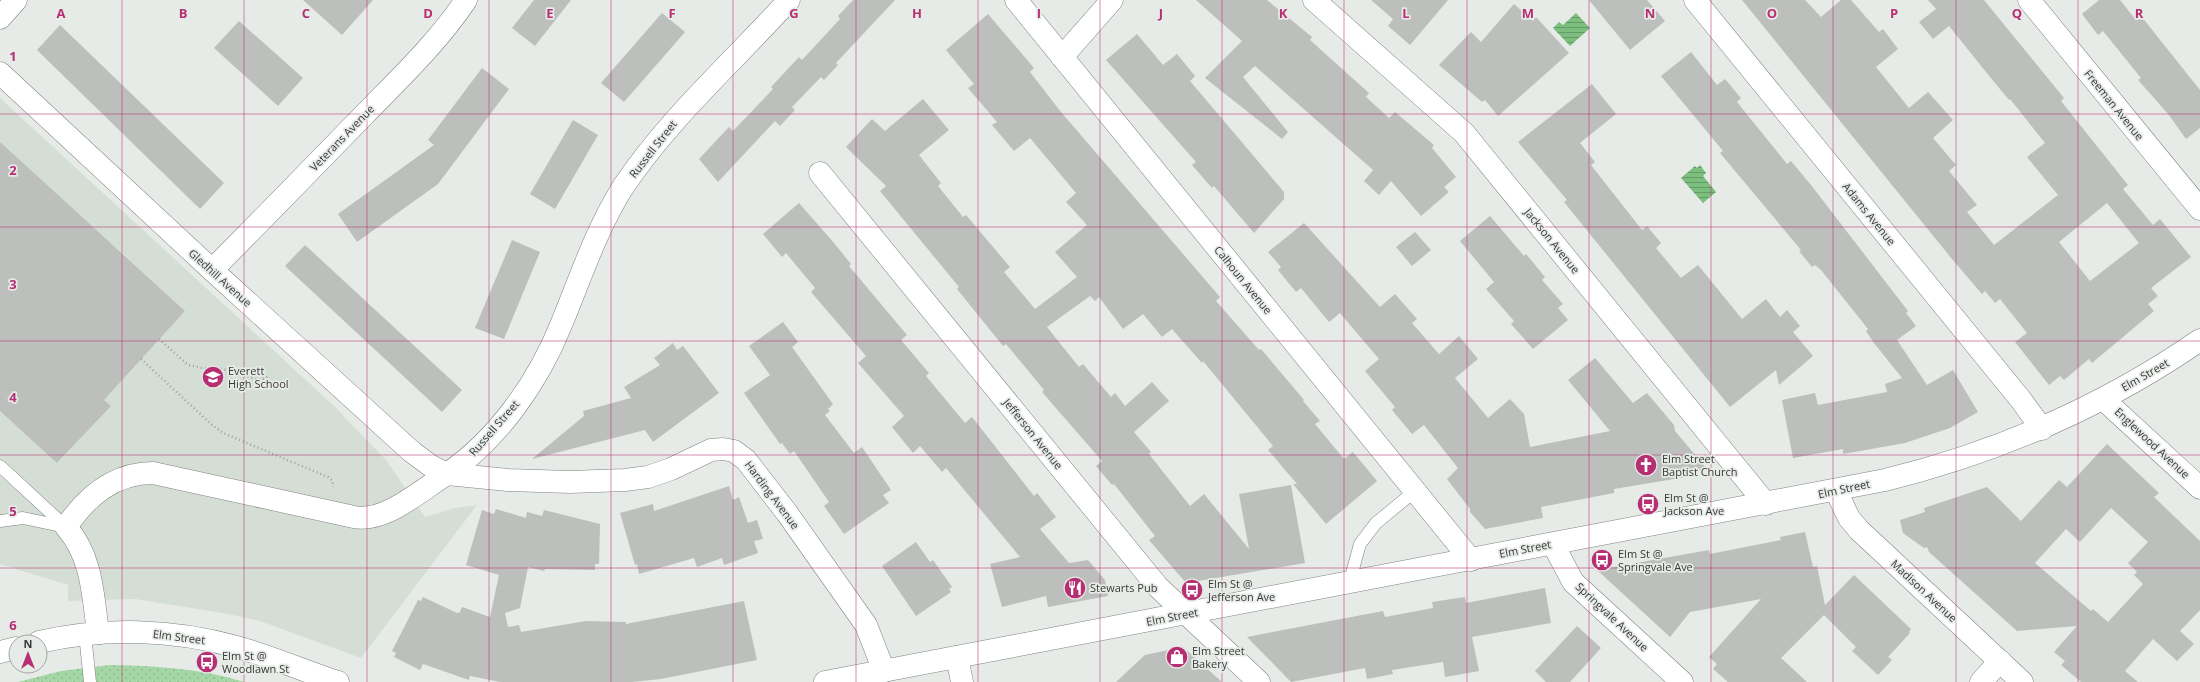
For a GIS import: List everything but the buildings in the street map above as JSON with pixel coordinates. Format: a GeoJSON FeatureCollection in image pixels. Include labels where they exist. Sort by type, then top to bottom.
{"type":"FeatureCollection","features":[{"type":"Feature","properties":{"kind":"street"},"geometry":{"type":"LineString","coordinates":[[0,18],[16,0]]}},
{"type":"Feature","properties":{"kind":"street","name":"Veterans Avenue"},"geometry":{"type":"LineString","coordinates":[[212,270],[295,187],[413,64],[453,20],[466,0]]}},
{"type":"Feature","properties":{"kind":"street","name":"Russell Street"},"geometry":{"type":"LineString","coordinates":[[66,527],[75,514],[106,486],[117,479],[135,474],[152,473],[169,476],[359,518],[382,515],[447,474],[481,446],[534,379],[561,326],[592,249],[622,189],[644,158],[686,108],[789,0]]}},
{"type":"Feature","properties":{"kind":"street","name":"Calhoun Avenue"},"geometry":{"type":"LineString","coordinates":[[1016,0],[1470,560]]}},
{"type":"Feature","properties":{"kind":"street"},"geometry":{"type":"LineString","coordinates":[[1062,57],[1112,0]]}},
{"type":"Feature","properties":{"kind":"street","name":"Jackson Avenue"},"geometry":{"type":"LineString","coordinates":[[1314,0],[1468,138],[1766,504]]}},
{"type":"Feature","properties":{"kind":"street","name":"Adams Avenue"},"geometry":{"type":"LineString","coordinates":[[1695,0],[2021,400],[2042,429]]}},
{"type":"Feature","properties":{"kind":"street","name":"Freeman Avenue"},"geometry":{"type":"LineString","coordinates":[[2029,0],[2200,209]]}},
{"type":"Feature","properties":{"kind":"street","name":"Gledhill Avenue"},"geometry":{"type":"LineString","coordinates":[[0,73],[212,270],[419,457],[431,466],[447,474]]}},
{"type":"Feature","properties":{"kind":"street","name":"Jefferson Avenue"},"geometry":{"type":"LineString","coordinates":[[820,173],[1158,587],[1259,682]]}},
{"type":"Feature","properties":{"kind":"street","name":"Elm Street"},"geometry":{"type":"LineString","coordinates":[[825,682],[1836,491],[1953,462],[2042,429],[2103,399],[2148,374],[2200,340]]}},
{"type":"Feature","properties":{"kind":"street","name":"Englewood Avenue"},"geometry":{"type":"LineString","coordinates":[[2103,399],[2200,488]]}},
{"type":"Feature","properties":{"kind":"street","name":"Harding Avenue"},"geometry":{"type":"LineString","coordinates":[[447,474],[508,480],[570,482],[625,480],[648,476],[672,469],[711,450],[723,449],[734,451],[744,458],[788,514],[866,625],[884,670]]}},
{"type":"Feature","properties":{"kind":"street","name":"Madison Avenue"},"geometry":{"type":"LineString","coordinates":[[1836,491],[1849,518],[1859,530],[2022,682]]}},
{"type":"Feature","properties":{"kind":"street"},"geometry":{"type":"LineString","coordinates":[[66,527],[79,544],[86,558],[94,597],[92,633]]}},
{"type":"Feature","properties":{"kind":"street","name":"Springvale Avenue"},"geometry":{"type":"LineString","coordinates":[[1553,544],[1573,582],[1682,682]]}},
{"type":"Feature","properties":{"kind":"street","name":"Elm Street"},"geometry":{"type":"LineString","coordinates":[[48,640],[92,633],[148,633],[208,640],[260,654],[338,682]]}},
{"type":"Feature","properties":{"kind":"street"},"geometry":{"type":"LineString","coordinates":[[957,658],[962,682]]}},
{"type":"Feature","properties":{"kind":"street"},"geometry":{"type":"LineString","coordinates":[[1981,682],[2000,661]]}},
{"type":"Feature","properties":{"kind":"lane"},"geometry":{"type":"LineString","coordinates":[[0,466],[66,527]]}},
{"type":"Feature","properties":{"kind":"lane"},"geometry":{"type":"LineString","coordinates":[[1349,584],[1360,544],[1376,524],[1415,491]]}},
{"type":"Feature","properties":{"kind":"lane"},"geometry":{"type":"LineString","coordinates":[[0,521],[23,518],[66,527]]}},
{"type":"Feature","properties":{"kind":"lane"},"geometry":{"type":"LineString","coordinates":[[90,682],[92,633]]}},
{"type":"Feature","properties":{"kind":"path"},"geometry":{"type":"LineString","coordinates":[[159,340],[188,365],[207,369],[223,369],[260,380],[269,376]]}},
{"type":"Feature","properties":{"kind":"path"},"geometry":{"type":"LineString","coordinates":[[141,359],[217,429],[328,477],[333,483],[333,494]]}},
{"type":"Feature","properties":{"kind":"shaded area"},"geometry":{"type":"Polygon","coordinates":[[[1576,13],[1590,28],[1570,46],[1553,28],[1559,22],[1563,25],[1576,13]]]}},
{"type":"Feature","properties":{"kind":"shaded area","name":"Everett High School"},"geometry":{"type":"Polygon","coordinates":[[[0,98],[334,406],[387,461],[425,517],[455,508],[477,505],[361,658],[260,621],[228,614],[135,599],[68,601],[68,585],[0,564],[0,411],[58,463],[110,406],[104,400],[185,311],[120,251],[0,148],[3,145],[0,141],[0,98]]]}},
{"type":"Feature","properties":{"kind":"shaded area"},"geometry":{"type":"Polygon","coordinates":[[[1700,165],[1706,173],[1703,176],[1716,192],[1703,203],[1681,178],[1695,166],[1697,168],[1700,165]]]}},
{"type":"Feature","properties":{"kind":"shaded area"},"geometry":{"type":"Polygon","coordinates":[[[110,665],[161,667],[194,671],[227,677],[244,682],[18,682],[61,671],[110,665]]]}},
{"type":"Feature","properties":{"kind":"place","name":"Everett High School"},"geometry":{"type":"Point","coordinates":[213,377]}},
{"type":"Feature","properties":{"kind":"place","name":"Elm Street Baptist Church"},"geometry":{"type":"Point","coordinates":[1646,465]}},
{"type":"Feature","properties":{"kind":"place","name":"Elm St @ Jackson Ave"},"geometry":{"type":"Point","coordinates":[1648,504]}},
{"type":"Feature","properties":{"kind":"place","name":"Elm St @ Springvale Ave"},"geometry":{"type":"Point","coordinates":[1602,560]}},
{"type":"Feature","properties":{"kind":"place","name":"Stewarts Pub"},"geometry":{"type":"Point","coordinates":[1075,588]}},
{"type":"Feature","properties":{"kind":"place","name":"Elm St @ Jefferson Ave"},"geometry":{"type":"Point","coordinates":[1192,590]}},
{"type":"Feature","properties":{"kind":"place","name":"Elm Street Bakery"},"geometry":{"type":"Point","coordinates":[1177,657]}},
{"type":"Feature","properties":{"kind":"place","name":"Elm St @ Woodlawn St"},"geometry":{"type":"Point","coordinates":[207,662]}}]}
